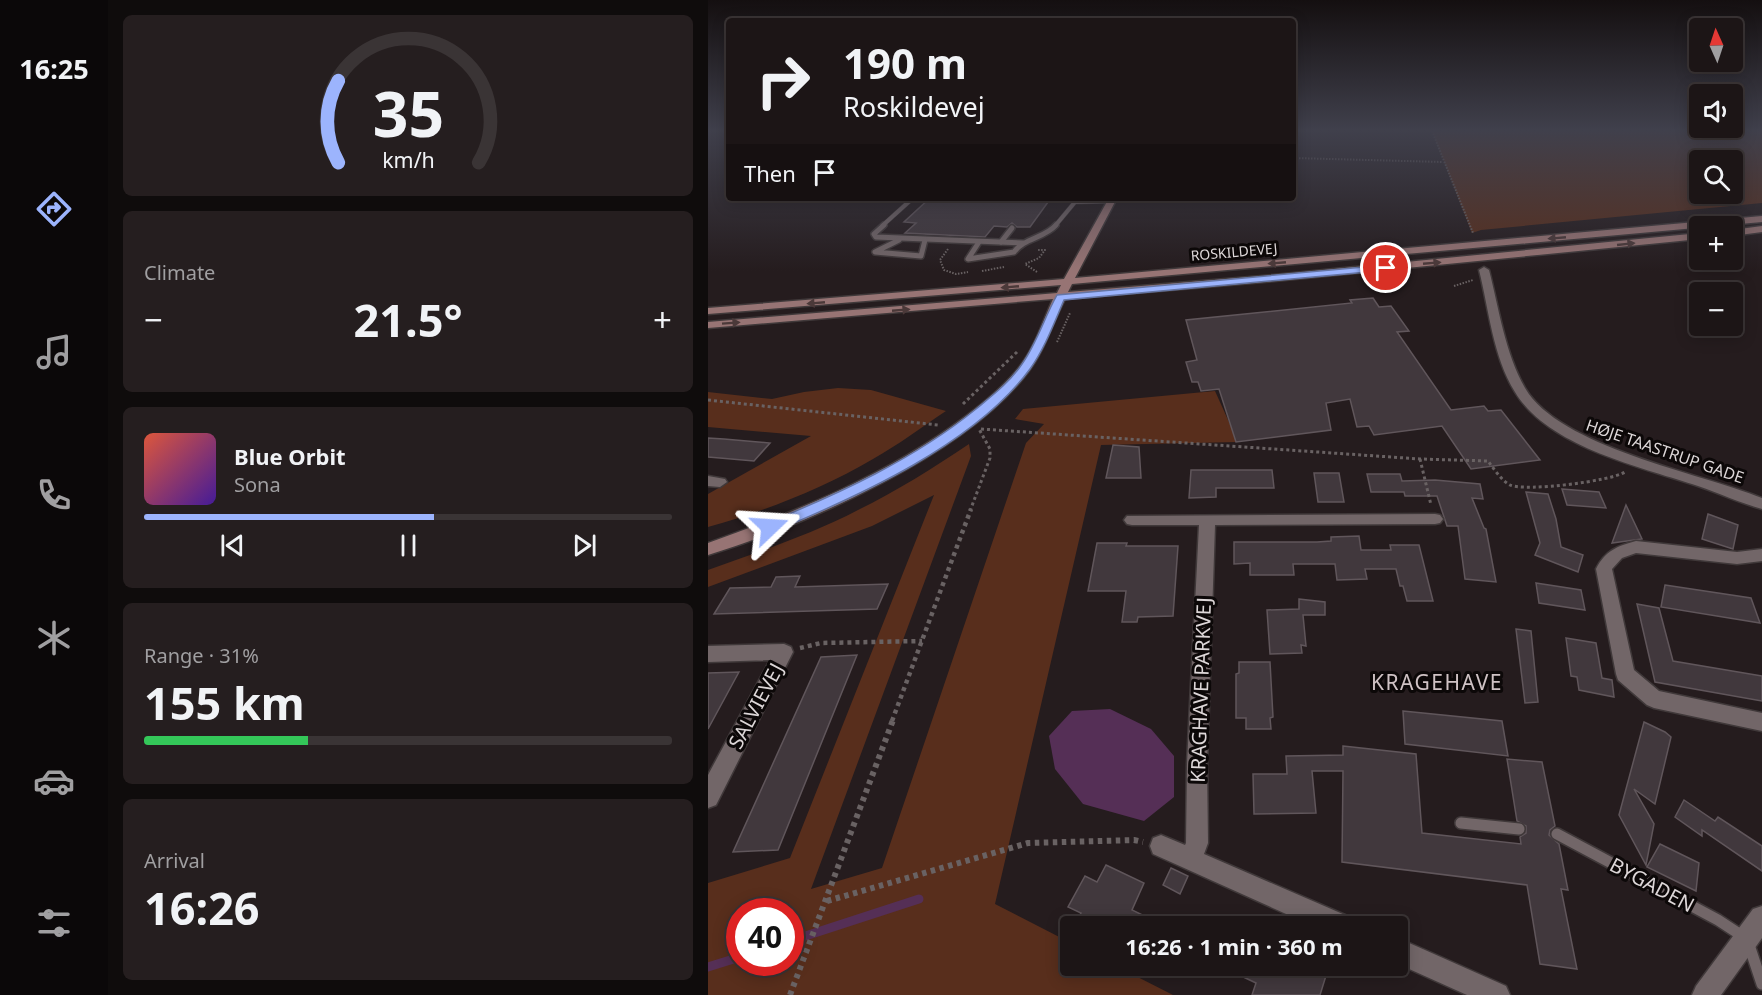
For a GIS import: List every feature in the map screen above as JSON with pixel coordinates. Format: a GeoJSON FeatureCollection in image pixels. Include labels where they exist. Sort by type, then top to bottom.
{"type":"FeatureCollection","features":[{"type":"Feature","properties":{"kind":"main road"},"geometry":{"type":"LineString","coordinates":[[708,549],[790,520],[838,499],[928,450],[1006,391],[1026,367],[1038,346],[1060,297],[1111,201]]}},
{"type":"Feature","properties":{"kind":"main road","name":"ROSKILDEVEJ"},"geometry":{"type":"LineString","coordinates":[[708,311],[1069,282],[1762,219]]}},
{"type":"Feature","properties":{"kind":"main road"},"geometry":{"type":"LineString","coordinates":[[1743,232],[1762,230]]}},
{"type":"Feature","properties":{"kind":"main road","name":"ROSKILDEVEJ"},"geometry":{"type":"LineString","coordinates":[[708,325],[1060,297],[1689,237]]}},
{"type":"Feature","properties":{"kind":"street","name":"HØJE TAASTRUP GADE"},"geometry":{"type":"LineString","coordinates":[[1484,273],[1512,373],[1533,408],[1550,423],[1570,435],[1737,493],[1762,504]]}},
{"type":"Feature","properties":{"kind":"street"},"geometry":{"type":"LineString","coordinates":[[1132,520],[1435,519]]}},
{"type":"Feature","properties":{"kind":"street","name":"KRAGHAVE PARKVEJ"},"geometry":{"type":"LineString","coordinates":[[1191,859],[1197,843],[1197,764],[1207,520]]}},
{"type":"Feature","properties":{"kind":"street"},"geometry":{"type":"LineString","coordinates":[[1762,555],[1737,558],[1636,547],[1621,550],[1610,558],[1604,569],[1625,674],[1654,699],[1762,722]]}},
{"type":"Feature","properties":{"kind":"street","name":"SALVIEVEJ"},"geometry":{"type":"LineString","coordinates":[[708,654],[784,652],[708,797]]}},
{"type":"Feature","properties":{"kind":"street"},"geometry":{"type":"LineString","coordinates":[[1161,846],[1318,916]]}},
{"type":"Feature","properties":{"kind":"street"},"geometry":{"type":"LineString","coordinates":[[1705,995],[1762,918]]}},
{"type":"Feature","properties":{"kind":"street"},"geometry":{"type":"LineString","coordinates":[[1408,955],[1497,995]]}},
{"type":"Feature","properties":{"kind":"lane"},"geometry":{"type":"LineString","coordinates":[[910,201],[874,234],[876,237],[901,240],[1023,243]]}},
{"type":"Feature","properties":{"kind":"lane"},"geometry":{"type":"LineString","coordinates":[[979,242],[968,259],[1014,252],[1023,243],[1052,230],[1070,205],[1077,201]]}},
{"type":"Feature","properties":{"kind":"lane"},"geometry":{"type":"LineString","coordinates":[[1001,242],[1012,228]]}},
{"type":"Feature","properties":{"kind":"lane"},"geometry":{"type":"LineString","coordinates":[[901,240],[875,252],[921,256],[925,240]]}},
{"type":"Feature","properties":{"kind":"lane"},"geometry":{"type":"LineString","coordinates":[[1461,823],[1519,829]]}},
{"type":"Feature","properties":{"kind":"lane","name":"BYGADEN"},"geometry":{"type":"LineString","coordinates":[[1557,834],[1718,920],[1747,939]]}},
{"type":"Feature","properties":{"kind":"lane"},"geometry":{"type":"LineString","coordinates":[[1747,939],[1762,984]]}},
{"type":"Feature","properties":{"kind":"path"},"geometry":{"type":"LineString","coordinates":[[1449,177],[1472,233]]}},
{"type":"Feature","properties":{"kind":"path"},"geometry":{"type":"LineString","coordinates":[[1016,248],[1045,250],[1039,258],[1025,264],[1035,273],[1044,272]]}},
{"type":"Feature","properties":{"kind":"path"},"geometry":{"type":"LineString","coordinates":[[1454,286],[1484,273]]}},
{"type":"Feature","properties":{"kind":"path"},"geometry":{"type":"LineString","coordinates":[[955,412],[1020,348]]}},
{"type":"Feature","properties":{"kind":"path"},"geometry":{"type":"LineString","coordinates":[[708,400],[938,425],[970,431],[979,429],[1420,459],[1488,461],[1509,485],[1526,488],[1623,474],[1634,458]]}},
{"type":"Feature","properties":{"kind":"path"},"geometry":{"type":"LineString","coordinates":[[930,431],[946,418]]}},
{"type":"Feature","properties":{"kind":"path"},"geometry":{"type":"LineString","coordinates":[[790,995],[990,458],[990,449],[979,429]]}},
{"type":"Feature","properties":{"kind":"path"},"geometry":{"type":"LineString","coordinates":[[1420,459],[1435,519]]}},
{"type":"Feature","properties":{"kind":"path"},"geometry":{"type":"LineString","coordinates":[[784,652],[821,644],[922,641]]}},
{"type":"Feature","properties":{"kind":"path"},"geometry":{"type":"LineString","coordinates":[[826,902],[1028,843],[1134,840],[1161,846]]}},
{"type":"Feature","properties":{"kind":"shaded area"},"geometry":{"type":"Polygon","coordinates":[[[1450,177],[1689,177],[1689,204],[1743,204],[1743,177],[1762,177],[1762,203],[1481,230],[1472,233],[1450,177]]]}},
{"type":"Feature","properties":{"kind":"shaded area"},"geometry":{"type":"Polygon","coordinates":[[[838,388],[871,390],[946,411],[882,454],[834,480],[751,514],[708,527],[708,494],[811,436],[708,427],[708,392],[772,399],[838,388]]]}},
{"type":"Feature","properties":{"kind":"shaded area"},"geometry":{"type":"Polygon","coordinates":[[[1215,391],[1238,442],[1101,445],[995,904],[1060,937],[1060,976],[1136,976],[1173,995],[708,995],[708,883],[790,858],[934,495],[872,526],[708,587],[708,570],[784,543],[840,519],[901,487],[969,444],[971,456],[811,889],[882,868],[1026,443],[1044,424],[1015,419],[1023,409],[1215,391]]]}},
{"type":"Feature","properties":{"kind":"shaded area"},"geometry":{"type":"Polygon","coordinates":[[[1110,709],[1151,729],[1174,756],[1174,797],[1144,821],[1083,804],[1055,769],[1049,736],[1072,711],[1110,709]]]}},
{"type":"Feature","properties":{"kind":"building"},"geometry":{"type":"Polygon","coordinates":[[[927,201],[1049,201],[1030,227],[1017,227],[1012,223],[1007,227],[994,226],[985,237],[905,233],[916,223],[904,222],[927,201]]]}},
{"type":"Feature","properties":{"kind":"building"},"geometry":{"type":"Polygon","coordinates":[[[1373,298],[1379,307],[1391,306],[1409,331],[1397,332],[1451,410],[1484,406],[1488,411],[1501,410],[1540,460],[1471,469],[1442,426],[1374,435],[1369,426],[1357,427],[1350,399],[1326,403],[1331,430],[1236,442],[1219,389],[1201,391],[1198,382],[1192,382],[1186,362],[1197,360],[1186,320],[1352,303],[1350,300],[1373,298]]]}},
{"type":"Feature","properties":{"kind":"building"},"geometry":{"type":"Polygon","coordinates":[[[708,438],[770,443],[754,461],[708,457],[708,438]]]}},
{"type":"Feature","properties":{"kind":"building"},"geometry":{"type":"Polygon","coordinates":[[[1113,445],[1139,447],[1141,478],[1106,478],[1113,445]]]}},
{"type":"Feature","properties":{"kind":"building"},"geometry":{"type":"Polygon","coordinates":[[[1191,470],[1272,470],[1274,488],[1216,488],[1216,497],[1189,498],[1191,470]]]}},
{"type":"Feature","properties":{"kind":"building"},"geometry":{"type":"Polygon","coordinates":[[[1314,473],[1339,473],[1344,502],[1318,502],[1314,473]]]}},
{"type":"Feature","properties":{"kind":"building"},"geometry":{"type":"Polygon","coordinates":[[[1367,474],[1400,474],[1402,481],[1435,480],[1480,484],[1483,499],[1472,498],[1486,529],[1496,582],[1465,579],[1458,526],[1447,526],[1437,496],[1405,496],[1404,492],[1371,492],[1367,474]]]}},
{"type":"Feature","properties":{"kind":"building"},"geometry":{"type":"Polygon","coordinates":[[[1562,489],[1599,492],[1606,508],[1567,505],[1562,489]]]}},
{"type":"Feature","properties":{"kind":"building"},"geometry":{"type":"Polygon","coordinates":[[[1526,492],[1548,494],[1556,519],[1561,547],[1583,555],[1578,572],[1535,555],[1540,543],[1526,492]]]}},
{"type":"Feature","properties":{"kind":"building"},"geometry":{"type":"Polygon","coordinates":[[[1626,505],[1642,539],[1612,543],[1626,505]]]}},
{"type":"Feature","properties":{"kind":"building"},"geometry":{"type":"Polygon","coordinates":[[[1708,514],[1738,525],[1733,549],[1702,539],[1708,514]]]}},
{"type":"Feature","properties":{"kind":"building"},"geometry":{"type":"Polygon","coordinates":[[[1359,536],[1361,550],[1391,550],[1390,545],[1419,545],[1433,601],[1407,601],[1396,569],[1365,569],[1367,579],[1337,580],[1335,564],[1293,564],[1294,575],[1250,575],[1250,563],[1234,564],[1234,542],[1317,542],[1331,541],[1331,537],[1359,536]]]}},
{"type":"Feature","properties":{"kind":"building"},"geometry":{"type":"Polygon","coordinates":[[[1097,543],[1127,543],[1126,546],[1178,546],[1173,616],[1138,617],[1137,622],[1122,622],[1126,591],[1088,591],[1097,543]]]}},
{"type":"Feature","properties":{"kind":"building"},"geometry":{"type":"Polygon","coordinates":[[[800,576],[795,587],[888,584],[877,609],[714,614],[730,588],[771,587],[776,577],[800,576]]]}},
{"type":"Feature","properties":{"kind":"building"},"geometry":{"type":"Polygon","coordinates":[[[1536,583],[1581,590],[1585,610],[1539,603],[1536,583]]]}},
{"type":"Feature","properties":{"kind":"building"},"geometry":{"type":"Polygon","coordinates":[[[1665,585],[1751,598],[1760,623],[1661,607],[1665,585]]]}},
{"type":"Feature","properties":{"kind":"building"},"geometry":{"type":"Polygon","coordinates":[[[1299,599],[1325,602],[1325,615],[1303,615],[1306,646],[1301,645],[1302,653],[1270,654],[1267,610],[1299,609],[1299,599]]]}},
{"type":"Feature","properties":{"kind":"building"},"geometry":{"type":"Polygon","coordinates":[[[1637,604],[1659,608],[1673,661],[1762,676],[1762,701],[1655,682],[1637,604]]]}},
{"type":"Feature","properties":{"kind":"building"},"geometry":{"type":"Polygon","coordinates":[[[1516,629],[1531,631],[1538,702],[1525,703],[1516,629]]]}},
{"type":"Feature","properties":{"kind":"building"},"geometry":{"type":"Polygon","coordinates":[[[1566,638],[1596,643],[1602,678],[1612,680],[1614,697],[1579,690],[1577,677],[1571,676],[1566,638]]]}},
{"type":"Feature","properties":{"kind":"building"},"geometry":{"type":"Polygon","coordinates":[[[857,655],[778,850],[733,852],[821,657],[857,655]]]}},
{"type":"Feature","properties":{"kind":"building"},"geometry":{"type":"Polygon","coordinates":[[[1239,662],[1270,662],[1273,717],[1270,718],[1271,729],[1246,729],[1246,718],[1236,718],[1236,674],[1239,673],[1239,662]]]}},
{"type":"Feature","properties":{"kind":"building"},"geometry":{"type":"Polygon","coordinates":[[[739,672],[708,729],[708,673],[739,672]]]}},
{"type":"Feature","properties":{"kind":"building"},"geometry":{"type":"Polygon","coordinates":[[[1403,711],[1502,721],[1508,756],[1405,744],[1403,711]]]}},
{"type":"Feature","properties":{"kind":"building"},"geometry":{"type":"Polygon","coordinates":[[[1644,722],[1671,737],[1655,804],[1634,789],[1654,824],[1646,865],[1619,815],[1644,722]]]}},
{"type":"Feature","properties":{"kind":"building"},"geometry":{"type":"Polygon","coordinates":[[[1343,746],[1416,754],[1422,833],[1521,844],[1520,837],[1526,833],[1526,826],[1517,821],[1507,759],[1542,762],[1555,826],[1550,830],[1549,835],[1559,844],[1568,890],[1561,889],[1577,969],[1540,964],[1527,885],[1342,862],[1343,771],[1312,771],[1316,813],[1254,814],[1253,774],[1287,774],[1286,756],[1343,755],[1343,746]]]}},
{"type":"Feature","properties":{"kind":"building"},"geometry":{"type":"Polygon","coordinates":[[[1684,800],[1715,821],[1718,817],[1762,846],[1762,871],[1702,830],[1702,836],[1675,817],[1684,800]]]}},
{"type":"Feature","properties":{"kind":"building"},"geometry":{"type":"Polygon","coordinates":[[[1660,844],[1699,863],[1696,891],[1647,867],[1660,844]]]}},
{"type":"Feature","properties":{"kind":"building"},"geometry":{"type":"Polygon","coordinates":[[[1106,865],[1144,883],[1132,910],[1144,916],[1079,916],[1081,913],[1068,907],[1085,876],[1097,882],[1106,865]]]}},
{"type":"Feature","properties":{"kind":"building"},"geometry":{"type":"Polygon","coordinates":[[[1171,868],[1188,876],[1180,894],[1163,885],[1171,868]]]}},
{"type":"Feature","properties":{"kind":"building"},"geometry":{"type":"Polygon","coordinates":[[[1241,976],[1326,976],[1320,995],[1252,995],[1256,983],[1241,976]]]}},
{"type":"Feature","properties":{"kind":"waterway"},"geometry":{"type":"LineString","coordinates":[[804,936],[919,899]]}},
{"type":"Feature","properties":{"kind":"waterway"},"geometry":{"type":"LineString","coordinates":[[708,967],[726,961]]}},
{"type":"Feature","properties":{"kind":"district","name":"KRAGEHAVE"},"geometry":{"type":"Point","coordinates":[1437,683]}},
{"type":"Feature","properties":{"kind":"route"},"geometry":{"type":"LineString","coordinates":[[770,527],[838,499],[889,472],[928,450],[969,421],[1006,391],[1026,367],[1060,297],[1386,268]]}}]}
